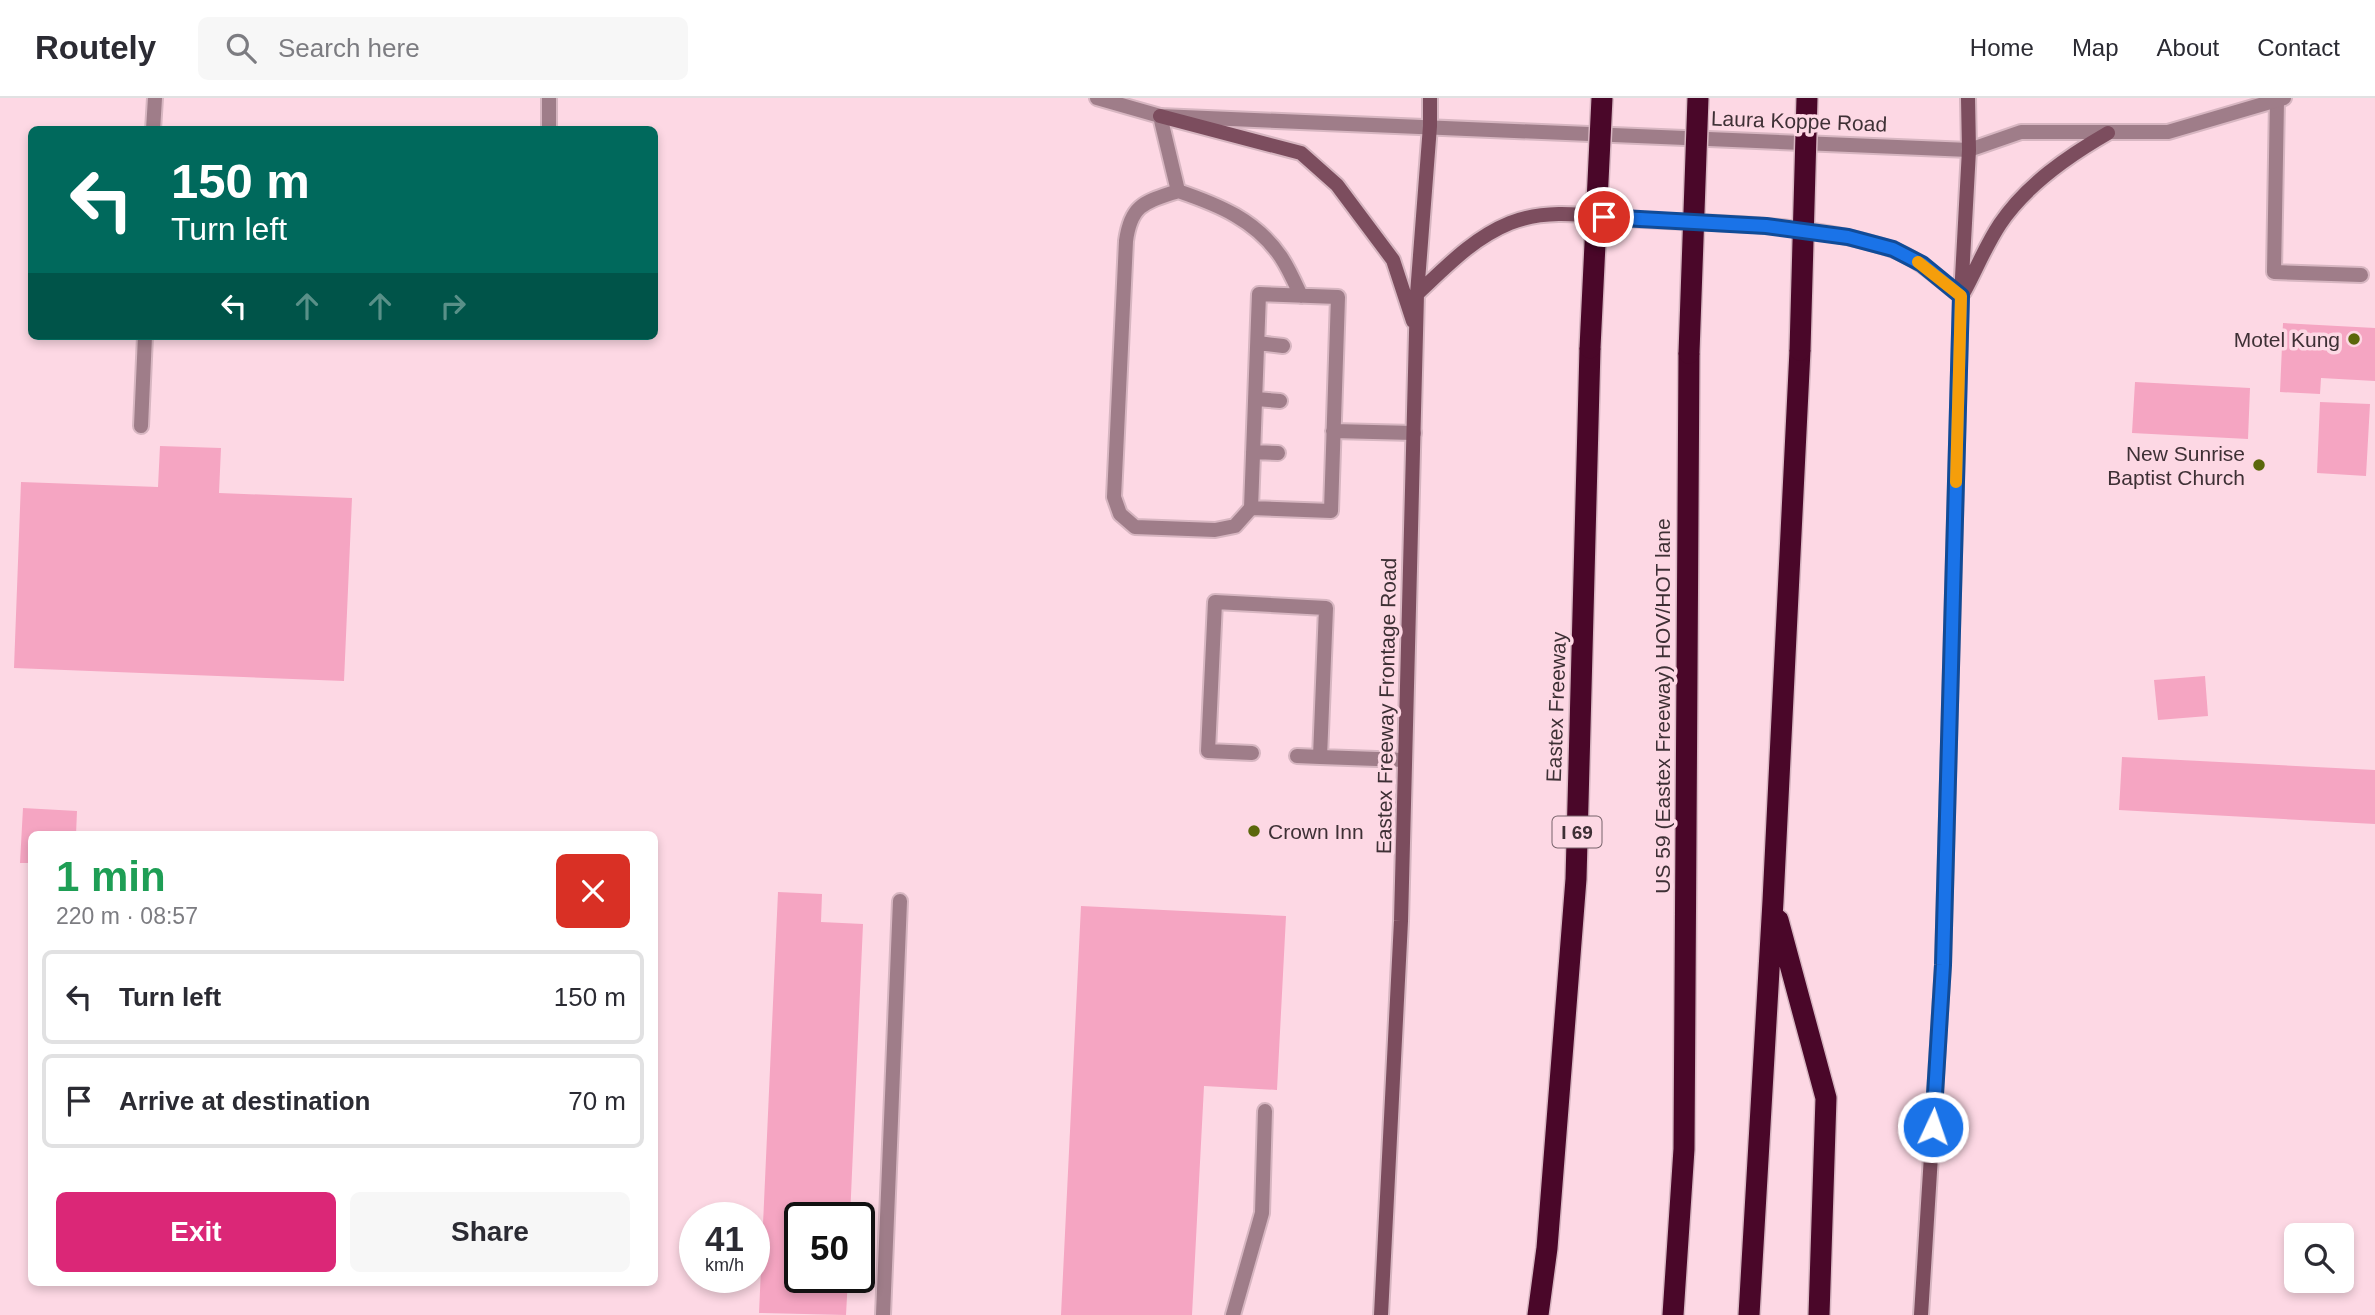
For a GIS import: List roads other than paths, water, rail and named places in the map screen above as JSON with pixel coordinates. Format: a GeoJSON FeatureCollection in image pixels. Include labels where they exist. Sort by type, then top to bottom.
{"type":"FeatureCollection","features":[{"type":"Feature","properties":{"kind":"highway","name":"Eastex Freeway"},"geometry":{"type":"LineString","coordinates":[[1538,1315],[1547,1248],[1576,879],[1590,348],[1602,98]]}},
{"type":"Feature","properties":{"kind":"highway","name":"US 59 (Eastex Freeway) HOV/HOT lane"},"geometry":{"type":"LineString","coordinates":[[1673,1315],[1684,1149],[1689,353],[1698,98]]}},
{"type":"Feature","properties":{"kind":"highway"},"geometry":{"type":"LineString","coordinates":[[1749,1315],[1773,901],[1800,350],[1807,98]]}},
{"type":"Feature","properties":{"kind":"highway"},"geometry":{"type":"LineString","coordinates":[[1773,901],[1826,1098],[1819,1315]]}},
{"type":"Feature","properties":{"kind":"main road","name":"Eastex Freeway Frontage Road"},"geometry":{"type":"LineString","coordinates":[[1381,1315],[1401,921],[1417,294],[1430,98]]}},
{"type":"Feature","properties":{"kind":"main road"},"geometry":{"type":"LineString","coordinates":[[1921,1315],[1943,965],[1961,296],[1969,150],[1968,98]]}},
{"type":"Feature","properties":{"kind":"main road"},"geometry":{"type":"LineString","coordinates":[[1160,116],[1301,153],[1337,184],[1393,260],[1416,331]]}},
{"type":"Feature","properties":{"kind":"main road"},"geometry":{"type":"LineString","coordinates":[[1961,296],[2000,224],[2026,193],[2075,152],[2108,133]]}},
{"type":"Feature","properties":{"kind":"main road"},"geometry":{"type":"LineString","coordinates":[[1417,294],[1470,245],[1511,223],[1560,213],[1766,226],[1848,237],[1893,249],[1922,264],[1961,296]]}},
{"type":"Feature","properties":{"kind":"street"},"geometry":{"type":"LineString","coordinates":[[153,126],[155,98]]}},
{"type":"Feature","properties":{"kind":"street"},"geometry":{"type":"LineString","coordinates":[[548,126],[550,98]]}},
{"type":"Feature","properties":{"kind":"street","name":"Laura Koppe Road"},"geometry":{"type":"LineString","coordinates":[[1097,98],[1160,116],[1969,150],[2021,132],[2168,132],[2281,99]]}},
{"type":"Feature","properties":{"kind":"street"},"geometry":{"type":"LineString","coordinates":[[2281,99],[2274,272],[2361,275]]}},
{"type":"Feature","properties":{"kind":"street"},"geometry":{"type":"LineString","coordinates":[[1160,116],[1178,191]]}},
{"type":"Feature","properties":{"kind":"street"},"geometry":{"type":"LineString","coordinates":[[1251,508],[1331,512],[1326,455],[1333,431],[1328,404],[1329,348],[1338,298],[1259,294],[1251,508],[1235,526],[1215,530],[1135,527],[1120,514],[1114,497],[1129,221],[1143,203],[1178,191],[1218,204],[1251,224],[1281,257],[1301,296]]}},
{"type":"Feature","properties":{"kind":"street"},"geometry":{"type":"LineString","coordinates":[[141,426],[145,340]]}},
{"type":"Feature","properties":{"kind":"street"},"geometry":{"type":"LineString","coordinates":[[1258,343],[1283,346]]}},
{"type":"Feature","properties":{"kind":"street"},"geometry":{"type":"LineString","coordinates":[[1256,399],[1280,401]]}},
{"type":"Feature","properties":{"kind":"street"},"geometry":{"type":"LineString","coordinates":[[1333,431],[1414,433]]}},
{"type":"Feature","properties":{"kind":"street"},"geometry":{"type":"LineString","coordinates":[[1253,452],[1278,453]]}},
{"type":"Feature","properties":{"kind":"street"},"geometry":{"type":"LineString","coordinates":[[1252,753],[1208,751],[1215,602],[1326,608],[1320,757]]}},
{"type":"Feature","properties":{"kind":"street"},"geometry":{"type":"LineString","coordinates":[[1297,755],[1405,760]]}},
{"type":"Feature","properties":{"kind":"street"},"geometry":{"type":"LineString","coordinates":[[883,1315],[900,901]]}},
{"type":"Feature","properties":{"kind":"street"},"geometry":{"type":"LineString","coordinates":[[1233,1315],[1262,1213],[1265,1111]]}},
{"type":"Feature","properties":{"kind":"place","name":"Motel Kung"},"geometry":{"type":"Point","coordinates":[2354,339]}},
{"type":"Feature","properties":{"kind":"place","name":"New Sunrise Baptist Church"},"geometry":{"type":"Point","coordinates":[2259,465]}},
{"type":"Feature","properties":{"kind":"place","name":"Crown Inn"},"geometry":{"type":"Point","coordinates":[1254,831]}}]}
